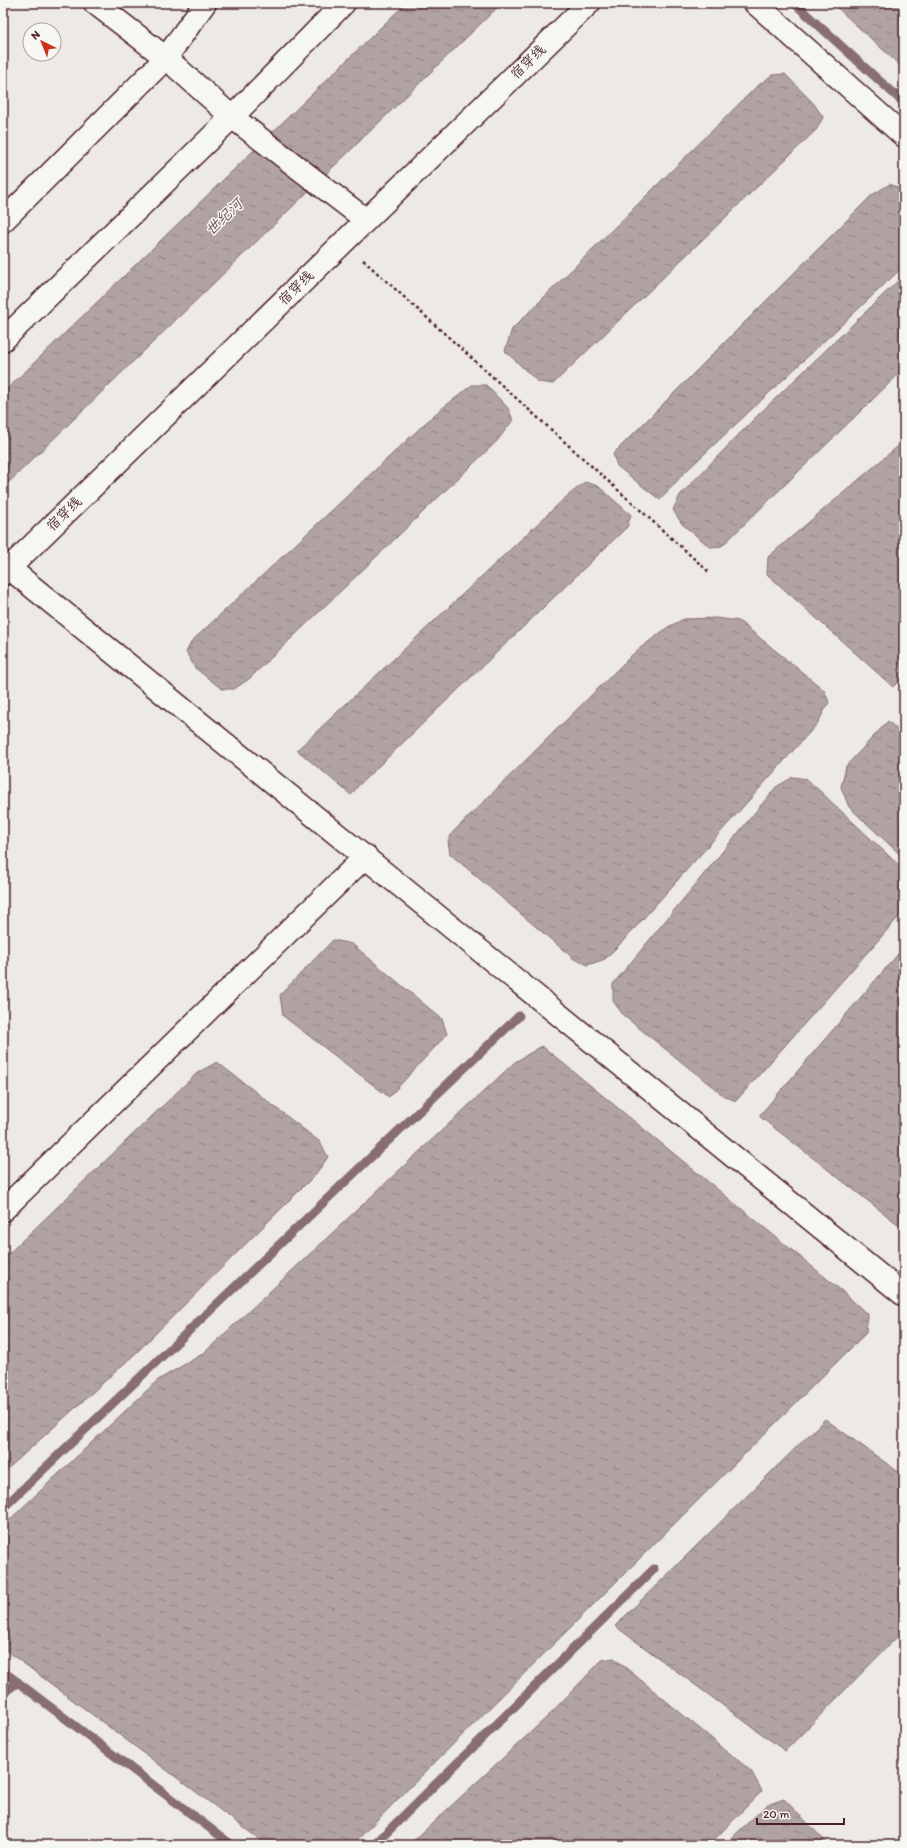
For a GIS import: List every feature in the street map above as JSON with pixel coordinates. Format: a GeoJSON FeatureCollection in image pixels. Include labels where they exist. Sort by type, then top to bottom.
{"type":"FeatureCollection","features":[{"type":"Feature","properties":{"kind":"street"},"geometry":{"type":"LineString","coordinates":[[95,3],[166,58],[232,118],[366,220]]}},
{"type":"Feature","properties":{"kind":"street"},"geometry":{"type":"LineString","coordinates":[[3,221],[166,58],[205,3]]}},
{"type":"Feature","properties":{"kind":"street"},"geometry":{"type":"LineString","coordinates":[[3,340],[232,118],[344,3]]}},
{"type":"Feature","properties":{"kind":"street","name":"宿穿线"},"geometry":{"type":"LineString","coordinates":[[6,571],[589,3]]}},
{"type":"Feature","properties":{"kind":"street"},"geometry":{"type":"LineString","coordinates":[[755,3],[904,136]]}},
{"type":"Feature","properties":{"kind":"street"},"geometry":{"type":"LineString","coordinates":[[6,571],[366,856],[904,1295]]}},
{"type":"Feature","properties":{"kind":"street"},"geometry":{"type":"LineString","coordinates":[[3,1210],[366,856]]}},
{"type":"Feature","properties":{"kind":"path"},"geometry":{"type":"LineString","coordinates":[[344,242],[710,573]]}},
{"type":"Feature","properties":{"kind":"water","name":"世纪河"},"geometry":{"type":"Polygon","coordinates":[[[406,3],[502,3],[3,488],[3,393],[406,3]]]}},
{"type":"Feature","properties":{"kind":"water"},"geometry":{"type":"Polygon","coordinates":[[[832,3],[904,3],[904,69],[832,3]]]}},
{"type":"Feature","properties":{"kind":"water"},"geometry":{"type":"Polygon","coordinates":[[[785,74],[814,104],[823,117],[817,129],[553,384],[538,382],[505,351],[512,329],[755,88],[772,75],[785,74]]]}},
{"type":"Feature","properties":{"kind":"water"},"geometry":{"type":"Polygon","coordinates":[[[890,184],[904,191],[904,266],[684,473],[660,500],[617,466],[613,454],[872,195],[890,184]]]}},
{"type":"Feature","properties":{"kind":"water"},"geometry":{"type":"Polygon","coordinates":[[[904,275],[904,369],[722,546],[710,547],[682,524],[673,510],[680,495],[754,419],[904,275]]]}},
{"type":"Feature","properties":{"kind":"water"},"geometry":{"type":"Polygon","coordinates":[[[472,385],[486,385],[508,408],[513,420],[497,441],[249,679],[234,689],[222,689],[195,668],[186,652],[192,641],[435,414],[472,385]]]}},
{"type":"Feature","properties":{"kind":"water"},"geometry":{"type":"Polygon","coordinates":[[[904,441],[904,676],[893,687],[767,574],[768,557],[904,441]]]}},
{"type":"Feature","properties":{"kind":"water"},"geometry":{"type":"Polygon","coordinates":[[[585,482],[598,486],[631,515],[627,527],[358,786],[351,795],[297,750],[565,498],[585,482]]]}},
{"type":"Feature","properties":{"kind":"water"},"geometry":{"type":"Polygon","coordinates":[[[716,618],[739,621],[824,690],[829,702],[817,724],[625,939],[605,959],[588,965],[574,959],[450,854],[448,841],[453,832],[635,652],[668,627],[684,619],[716,618]]]}},
{"type":"Feature","properties":{"kind":"water"},"geometry":{"type":"Polygon","coordinates":[[[888,721],[904,736],[904,858],[849,807],[841,787],[846,766],[888,721]]]}},
{"type":"Feature","properties":{"kind":"water"},"geometry":{"type":"Polygon","coordinates":[[[793,777],[807,779],[904,870],[904,911],[736,1101],[724,1096],[624,1016],[613,1001],[613,984],[776,787],[793,777]]]}},
{"type":"Feature","properties":{"kind":"water"},"geometry":{"type":"Polygon","coordinates":[[[333,940],[352,944],[442,1019],[447,1034],[389,1097],[283,1016],[280,995],[333,940]]]}},
{"type":"Feature","properties":{"kind":"water"},"geometry":{"type":"Polygon","coordinates":[[[904,947],[904,1229],[759,1116],[904,947]]]}},
{"type":"Feature","properties":{"kind":"water"},"geometry":{"type":"Polygon","coordinates":[[[542,1046],[842,1291],[867,1314],[866,1333],[352,1845],[267,1845],[3,1648],[3,1526],[158,1380],[204,1353],[515,1062],[542,1046]]]}},
{"type":"Feature","properties":{"kind":"water"},"geometry":{"type":"Polygon","coordinates":[[[217,1062],[320,1142],[328,1157],[315,1175],[135,1354],[3,1473],[3,1259],[197,1073],[217,1062]]]}},
{"type":"Feature","properties":{"kind":"water"},"geometry":{"type":"Polygon","coordinates":[[[825,1419],[904,1476],[904,1630],[785,1751],[615,1626],[825,1419]]]}},
{"type":"Feature","properties":{"kind":"water"},"geometry":{"type":"Polygon","coordinates":[[[614,1658],[751,1771],[762,1791],[709,1845],[409,1845],[546,1718],[602,1660],[614,1658]]]}},
{"type":"Feature","properties":{"kind":"water"},"geometry":{"type":"Polygon","coordinates":[[[784,1799],[829,1845],[724,1845],[767,1805],[784,1799]]]}},
{"type":"Feature","properties":{"kind":"waterway"},"geometry":{"type":"LineString","coordinates":[[794,3],[904,103]]}},
{"type":"Feature","properties":{"kind":"waterway"},"geometry":{"type":"LineString","coordinates":[[3,1508],[519,1016]]}},
{"type":"Feature","properties":{"kind":"waterway"},"geometry":{"type":"LineString","coordinates":[[374,1845],[654,1569]]}},
{"type":"Feature","properties":{"kind":"waterway"},"geometry":{"type":"LineString","coordinates":[[3,1671],[232,1845]]}},
{"type":"Feature","properties":{"kind":"waterway"},"geometry":{"type":"LineString","coordinates":[[3,1693],[18,1682]]}}]}
